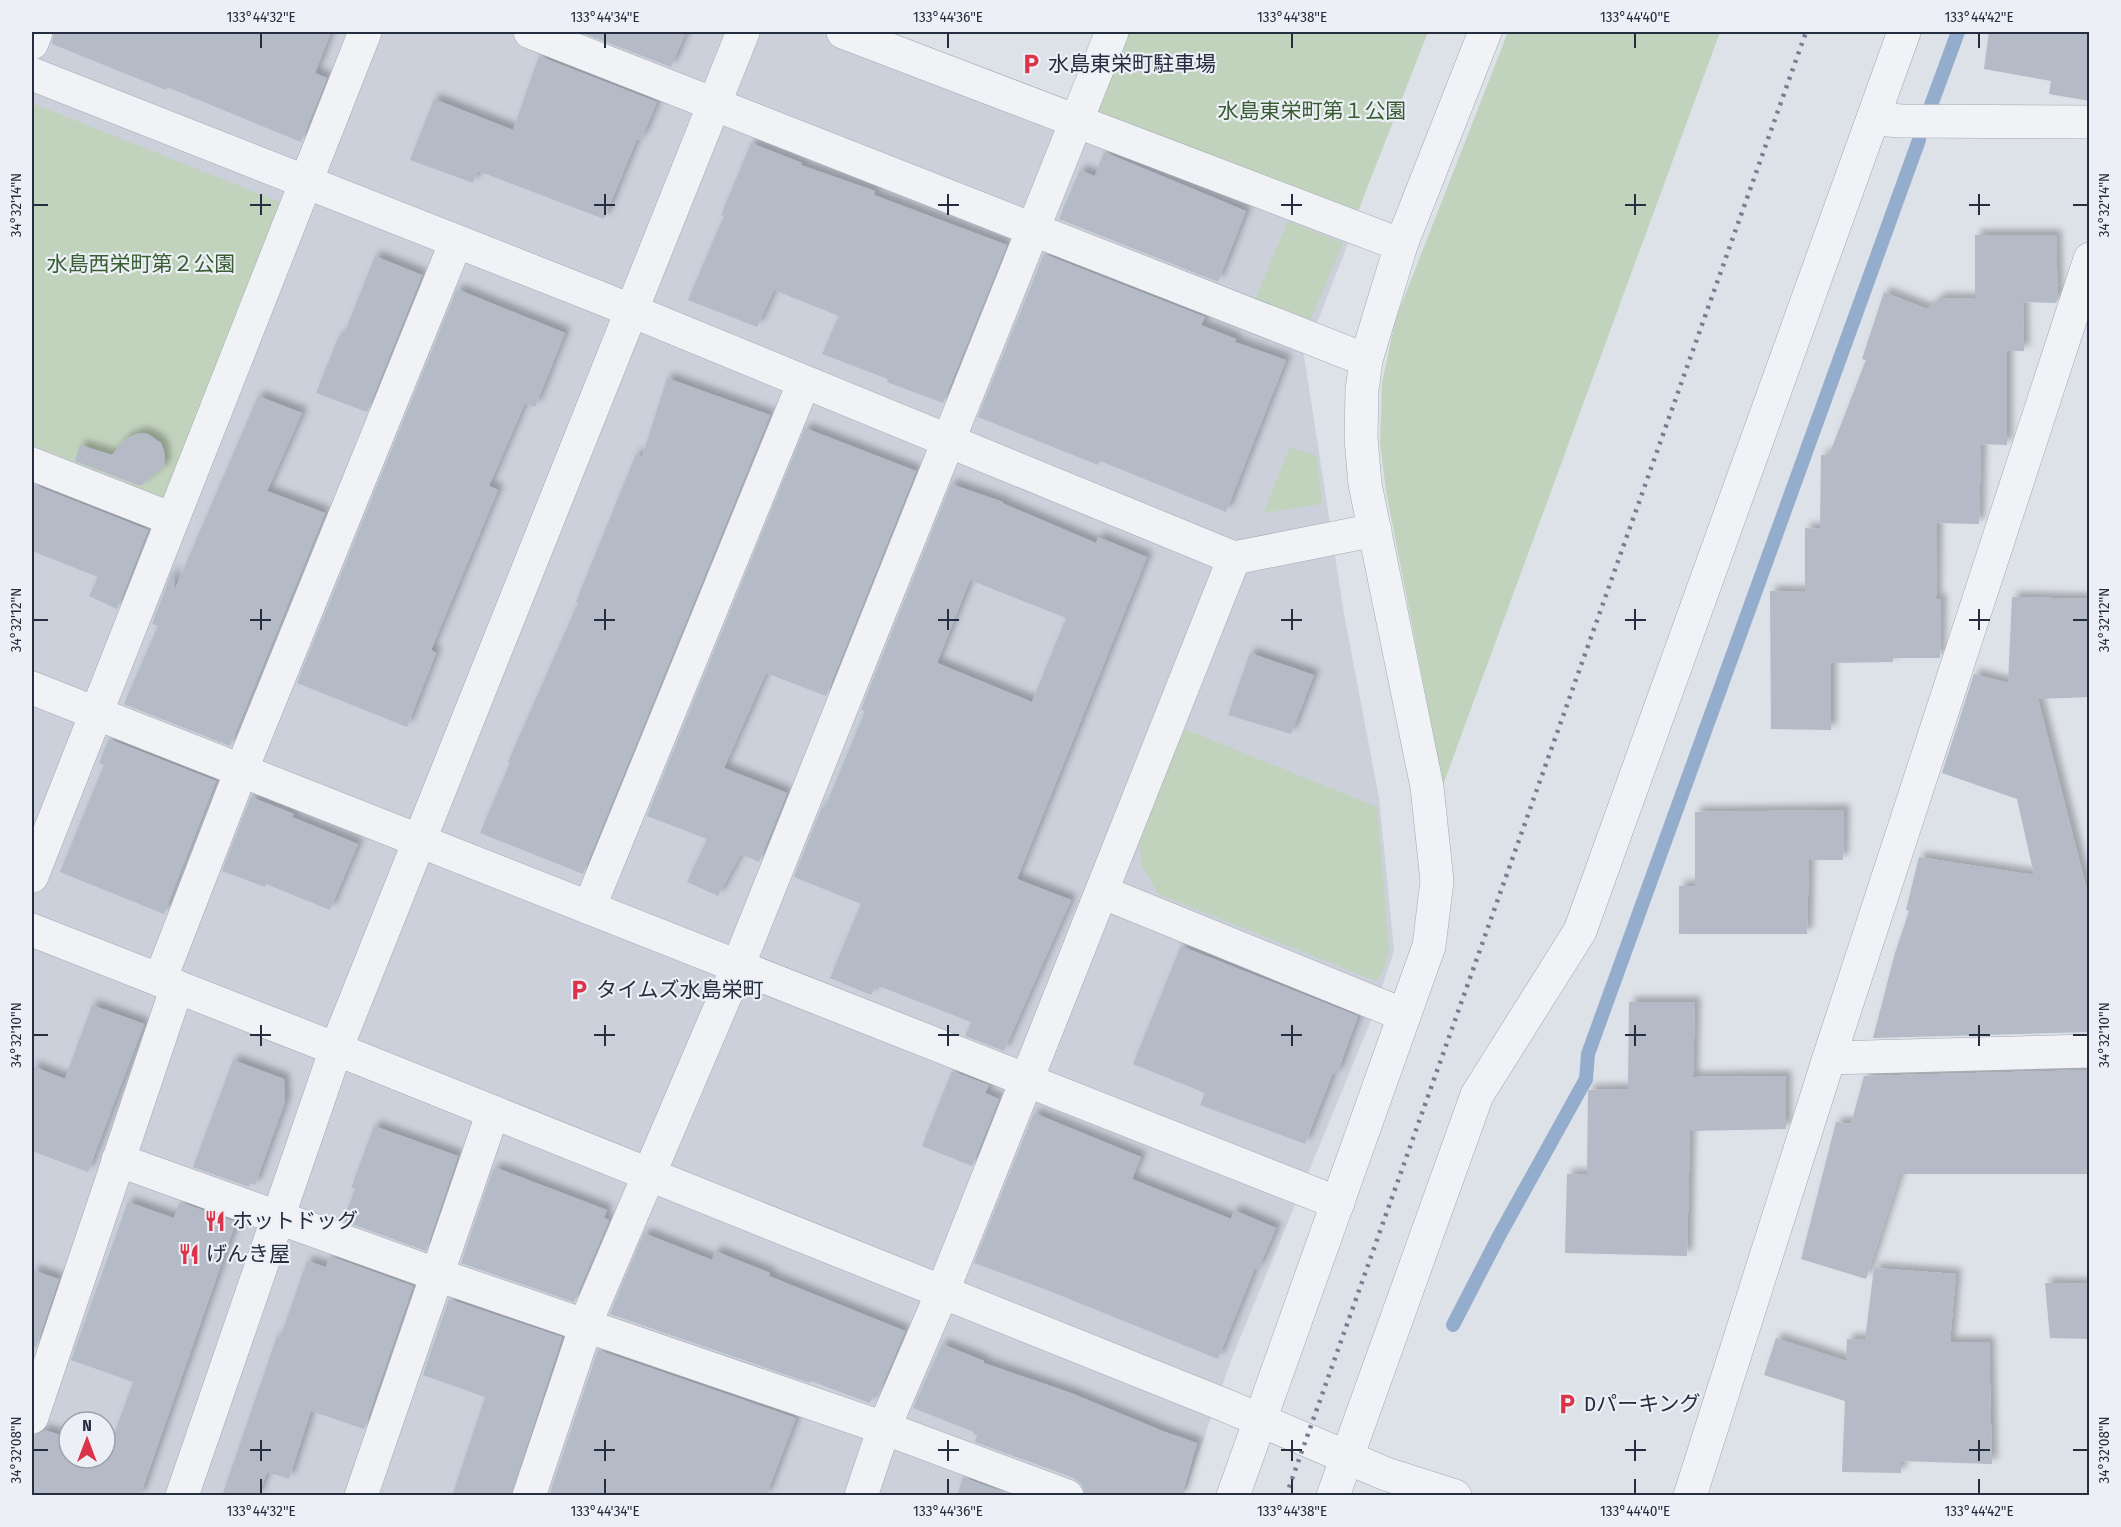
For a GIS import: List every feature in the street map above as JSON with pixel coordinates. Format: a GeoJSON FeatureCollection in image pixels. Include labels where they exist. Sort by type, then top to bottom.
{"type":"FeatureCollection","features":[{"type":"Feature","properties":{"kind":"street"},"geometry":{"type":"LineString","coordinates":[[32,43],[36,32]]}},
{"type":"Feature","properties":{"kind":"street"},"geometry":{"type":"LineString","coordinates":[[32,876],[365,32]]}},
{"type":"Feature","properties":{"kind":"street"},"geometry":{"type":"LineString","coordinates":[[530,32],[1365,360]]}},
{"type":"Feature","properties":{"kind":"street"},"geometry":{"type":"LineString","coordinates":[[182,1496],[336,1049],[743,32]]}},
{"type":"Feature","properties":{"kind":"street"},"geometry":{"type":"LineString","coordinates":[[843,32],[1401,245]]}},
{"type":"Feature","properties":{"kind":"street"},"geometry":{"type":"LineString","coordinates":[[529,1496],[587,1326],[648,1174],[738,966],[1112,32]]}},
{"type":"Feature","properties":{"kind":"street"},"geometry":{"type":"LineString","coordinates":[[1233,1496],[1429,946],[1437,880],[1427,787],[1365,484],[1360,438],[1362,390],[1365,360],[1401,245],[1485,32]]}},
{"type":"Feature","properties":{"kind":"street"},"geometry":{"type":"LineString","coordinates":[[1333,1496],[1477,1095],[1580,931],[1904,32]]}},
{"type":"Feature","properties":{"kind":"street"},"geometry":{"type":"LineString","coordinates":[[32,75],[632,311],[1234,558],[1375,530]]}},
{"type":"Feature","properties":{"kind":"street"},"geometry":{"type":"LineString","coordinates":[[1873,119],[2090,122]]}},
{"type":"Feature","properties":{"kind":"street"},"geometry":{"type":"LineString","coordinates":[[32,1417],[118,1160],[169,983],[241,771],[456,242]]}},
{"type":"Feature","properties":{"kind":"street"},"geometry":{"type":"LineString","coordinates":[[1690,1496],[1829,1058],[2090,259]]}},
{"type":"Feature","properties":{"kind":"street"},"geometry":{"type":"LineString","coordinates":[[589,908],[804,382]]}},
{"type":"Feature","properties":{"kind":"street"},"geometry":{"type":"LineString","coordinates":[[32,464],[172,519]]}},
{"type":"Feature","properties":{"kind":"street"},"geometry":{"type":"LineString","coordinates":[[861,1496],[884,1428],[942,1293],[1028,1081],[1234,558]]}},
{"type":"Feature","properties":{"kind":"street"},"geometry":{"type":"LineString","coordinates":[[32,688],[1338,1203]]}},
{"type":"Feature","properties":{"kind":"street"},"geometry":{"type":"LineString","coordinates":[[1102,892],[1404,1015]]}},
{"type":"Feature","properties":{"kind":"street"},"geometry":{"type":"LineString","coordinates":[[32,930],[648,1174],[1261,1421],[1386,1474],[1455,1496]]}},
{"type":"Feature","properties":{"kind":"street"},"geometry":{"type":"LineString","coordinates":[[1829,1058],[2090,1051]]}},
{"type":"Feature","properties":{"kind":"street"},"geometry":{"type":"LineString","coordinates":[[361,1496],[493,1112]]}},
{"type":"Feature","properties":{"kind":"street"},"geometry":{"type":"LineString","coordinates":[[118,1160],[438,1275],[884,1428],[1032,1490],[1067,1496]]}},
{"type":"Feature","properties":{"kind":"shaded area"},"geometry":{"type":"Polygon","coordinates":[[[32,32],[821,32],[1349,241],[1304,356],[1344,614],[1379,798],[1394,951],[1370,1023],[1233,1355],[1184,1495],[32,1495],[32,32]]]}},
{"type":"Feature","properties":{"kind":"green space","name":"水島東栄町第１公園"},"geometry":{"type":"Polygon","coordinates":[[[1129,32],[1428,32],[1357,214],[1095,112],[1129,32]]]}},
{"type":"Feature","properties":{"kind":"green space"},"geometry":{"type":"Polygon","coordinates":[[[1508,32],[1720,32],[1443,785],[1386,491],[1380,443],[1382,383],[1395,321],[1508,32]]]}},
{"type":"Feature","properties":{"kind":"green space","name":"水島西栄町第２公園"},"geometry":{"type":"Polygon","coordinates":[[[32,103],[282,203],[165,498],[32,445],[32,103]]]}},
{"type":"Feature","properties":{"kind":"green space"},"geometry":{"type":"Polygon","coordinates":[[[1288,221],[1343,243],[1310,321],[1255,299],[1288,221]]]}},
{"type":"Feature","properties":{"kind":"green space"},"geometry":{"type":"Polygon","coordinates":[[[1290,447],[1317,456],[1322,504],[1263,513],[1290,447]]]}},
{"type":"Feature","properties":{"kind":"green space"},"geometry":{"type":"Polygon","coordinates":[[[1185,729],[1377,807],[1389,950],[1383,972],[1376,981],[1158,894],[1142,866],[1138,836],[1185,729]]]}},
{"type":"Feature","properties":{"kind":"building"},"geometry":{"type":"Polygon","coordinates":[[[54,32],[331,32],[315,73],[327,78],[301,142],[167,87],[166,90],[52,44],[54,32]]]}},
{"type":"Feature","properties":{"kind":"building"},"geometry":{"type":"Polygon","coordinates":[[[580,32],[686,32],[671,67],[580,32]]]}},
{"type":"Feature","properties":{"kind":"building"},"geometry":{"type":"Polygon","coordinates":[[[1989,32],[2090,32],[2090,101],[2049,94],[2051,81],[1984,69],[1989,32]]]}},
{"type":"Feature","properties":{"kind":"building"},"geometry":{"type":"Polygon","coordinates":[[[539,56],[657,102],[641,140],[637,139],[604,219],[478,171],[473,183],[410,160],[434,99],[513,130],[539,56]]]}},
{"type":"Feature","properties":{"kind":"building"},"geometry":{"type":"Polygon","coordinates":[[[751,143],[802,163],[801,165],[875,191],[874,195],[1007,245],[943,403],[822,354],[839,316],[774,290],[757,327],[688,300],[724,216],[721,215],[751,143]]]}},
{"type":"Feature","properties":{"kind":"building"},"geometry":{"type":"Polygon","coordinates":[[[1104,152],[1246,211],[1218,282],[1059,219],[1080,170],[1095,176],[1104,152]]]}},
{"type":"Feature","properties":{"kind":"building"},"geometry":{"type":"Polygon","coordinates":[[[1975,235],[2056,235],[2058,298],[2056,303],[2023,302],[2024,351],[2007,351],[2007,445],[1981,444],[1979,524],[1937,523],[1936,599],[1941,599],[1940,658],[1893,658],[1893,662],[1831,663],[1831,730],[1771,729],[1770,591],[1805,592],[1805,528],[1820,529],[1821,455],[1829,455],[1866,360],[1862,359],[1884,292],[1927,309],[1940,298],[1975,299],[1975,235]]]}},
{"type":"Feature","properties":{"kind":"building"},"geometry":{"type":"Polygon","coordinates":[[[1044,254],[1205,317],[1201,325],[1236,339],[1235,342],[1286,360],[1226,512],[1100,461],[1098,465],[978,417],[1044,254]]]}},
{"type":"Feature","properties":{"kind":"building"},"geometry":{"type":"Polygon","coordinates":[[[375,256],[422,275],[367,412],[316,393],[339,336],[343,337],[375,256]]]}},
{"type":"Feature","properties":{"kind":"building"},"geometry":{"type":"Polygon","coordinates":[[[457,289],[565,333],[535,407],[525,403],[489,486],[498,490],[431,650],[436,653],[407,727],[297,683],[457,289]]]}},
{"type":"Feature","properties":{"kind":"building"},"geometry":{"type":"Polygon","coordinates":[[[667,378],[770,415],[583,874],[480,833],[510,763],[508,762],[578,603],[576,602],[636,454],[642,457],[667,378]]]}},
{"type":"Feature","properties":{"kind":"building"},"geometry":{"type":"Polygon","coordinates":[[[258,396],[302,413],[267,491],[325,513],[230,746],[124,704],[158,626],[152,624],[173,569],[175,589],[258,396]]]}},
{"type":"Feature","properties":{"kind":"building"},"geometry":{"type":"Polygon","coordinates":[[[805,428],[916,471],[826,696],[766,673],[724,768],[787,793],[759,862],[741,854],[718,896],[687,882],[707,839],[647,816],[805,428]]]}},
{"type":"Feature","properties":{"kind":"building"},"geometry":{"type":"Polygon","coordinates":[[[139,433],[148,434],[161,443],[165,466],[140,486],[75,461],[80,445],[112,455],[125,439],[139,433]]]}},
{"type":"Feature","properties":{"kind":"building"},"geometry":{"type":"Polygon","coordinates":[[[32,484],[148,530],[117,609],[89,596],[98,577],[32,551],[32,484]]]}},
{"type":"Feature","properties":{"kind":"building"},"geometry":{"type":"Polygon","coordinates":[[[951,484],[1003,502],[1096,543],[1098,537],[1147,557],[1017,879],[1071,900],[1004,1051],[965,1036],[971,1022],[876,985],[871,995],[830,978],[861,904],[794,877],[865,711],[861,710],[951,484]],[[970,580],[937,663],[1032,702],[1066,618],[970,580]]]}},
{"type":"Feature","properties":{"kind":"building"},"geometry":{"type":"Polygon","coordinates":[[[2012,597],[2090,599],[2090,697],[2038,699],[2090,902],[2090,1032],[1873,1038],[1895,953],[1909,911],[1906,910],[1919,857],[2034,875],[2017,799],[1942,773],[1974,674],[2008,683],[2012,597]]]}},
{"type":"Feature","properties":{"kind":"building"},"geometry":{"type":"Polygon","coordinates":[[[1250,653],[1314,675],[1291,734],[1228,715],[1250,653]]]}},
{"type":"Feature","properties":{"kind":"building"},"geometry":{"type":"Polygon","coordinates":[[[109,739],[216,781],[164,914],[60,872],[104,765],[99,763],[109,739]]]}},
{"type":"Feature","properties":{"kind":"building"},"geometry":{"type":"Polygon","coordinates":[[[251,797],[294,814],[292,817],[358,844],[330,910],[266,884],[265,887],[222,871],[251,797]]]}},
{"type":"Feature","properties":{"kind":"building"},"geometry":{"type":"Polygon","coordinates":[[[1844,810],[1843,860],[1809,860],[1807,934],[1679,934],[1679,886],[1695,886],[1695,812],[1844,810]]]}},
{"type":"Feature","properties":{"kind":"building"},"geometry":{"type":"Polygon","coordinates":[[[1181,946],[1358,1016],[1337,1074],[1333,1073],[1305,1144],[1200,1105],[1205,1093],[1133,1064],[1181,946]]]}},
{"type":"Feature","properties":{"kind":"building"},"geometry":{"type":"Polygon","coordinates":[[[1629,1002],[1695,1002],[1693,1077],[1786,1076],[1786,1129],[1690,1131],[1687,1256],[1565,1253],[1567,1174],[1587,1175],[1588,1090],[1628,1089],[1629,1002]]]}},
{"type":"Feature","properties":{"kind":"building"},"geometry":{"type":"Polygon","coordinates":[[[92,1005],[144,1024],[88,1172],[32,1151],[32,1066],[65,1079],[92,1005]]]}},
{"type":"Feature","properties":{"kind":"building"},"geometry":{"type":"Polygon","coordinates":[[[233,1060],[284,1079],[285,1102],[255,1185],[250,1183],[249,1187],[193,1167],[233,1060]]]}},
{"type":"Feature","properties":{"kind":"building"},"geometry":{"type":"Polygon","coordinates":[[[2090,1070],[2090,1174],[1900,1174],[1866,1279],[1801,1259],[1836,1122],[1851,1124],[1864,1076],[2090,1070]]]}},
{"type":"Feature","properties":{"kind":"building"},"geometry":{"type":"Polygon","coordinates":[[[952,1071],[989,1085],[985,1093],[999,1099],[972,1166],[922,1146],[952,1071]]]}},
{"type":"Feature","properties":{"kind":"building"},"geometry":{"type":"Polygon","coordinates":[[[1034,1113],[1141,1157],[1132,1179],[1231,1219],[1234,1210],[1276,1228],[1258,1270],[1255,1268],[1218,1359],[974,1263],[1034,1113]]]}},
{"type":"Feature","properties":{"kind":"building"},"geometry":{"type":"Polygon","coordinates":[[[374,1126],[458,1156],[426,1251],[343,1221],[355,1189],[351,1188],[374,1126]]]}},
{"type":"Feature","properties":{"kind":"building"},"geometry":{"type":"Polygon","coordinates":[[[497,1168],[607,1210],[604,1218],[609,1220],[574,1302],[461,1263],[493,1169],[497,1168]]]}},
{"type":"Feature","properties":{"kind":"building"},"geometry":{"type":"Polygon","coordinates":[[[128,1202],[174,1218],[180,1202],[236,1222],[140,1496],[32,1496],[32,1435],[45,1430],[57,1434],[57,1470],[117,1470],[117,1426],[133,1382],[71,1360],[128,1202]]]}},
{"type":"Feature","properties":{"kind":"building"},"geometry":{"type":"Polygon","coordinates":[[[644,1233],[712,1260],[715,1251],[770,1273],[769,1276],[905,1331],[878,1395],[874,1393],[870,1403],[610,1314],[644,1233]]]}},
{"type":"Feature","properties":{"kind":"building"},"geometry":{"type":"Polygon","coordinates":[[[330,1256],[413,1286],[364,1429],[311,1411],[289,1479],[267,1472],[258,1496],[222,1496],[277,1336],[280,1338],[307,1261],[326,1267],[330,1256]]]}},
{"type":"Feature","properties":{"kind":"building"},"geometry":{"type":"Polygon","coordinates":[[[1874,1268],[1956,1274],[1950,1342],[1989,1342],[1992,1464],[1901,1461],[1901,1473],[1842,1472],[1845,1401],[1764,1375],[1776,1338],[1846,1361],[1847,1339],[1865,1340],[1874,1268]]]}},
{"type":"Feature","properties":{"kind":"building"},"geometry":{"type":"Polygon","coordinates":[[[32,1270],[59,1279],[36,1347],[32,1346],[32,1270]]]}},
{"type":"Feature","properties":{"kind":"building"},"geometry":{"type":"Polygon","coordinates":[[[2045,1283],[2090,1284],[2090,1339],[2050,1338],[2045,1283]]]}},
{"type":"Feature","properties":{"kind":"building"},"geometry":{"type":"Polygon","coordinates":[[[449,1299],[562,1337],[511,1496],[452,1496],[485,1397],[423,1375],[449,1299]]]}},
{"type":"Feature","properties":{"kind":"building"},"geometry":{"type":"Polygon","coordinates":[[[942,1344],[984,1361],[984,1363],[1071,1393],[1197,1443],[1182,1496],[1085,1496],[1082,1485],[1074,1478],[975,1442],[977,1435],[973,1434],[974,1432],[913,1408],[942,1344]]]}},
{"type":"Feature","properties":{"kind":"building"},"geometry":{"type":"Polygon","coordinates":[[[598,1350],[796,1418],[766,1496],[549,1496],[598,1350]]]}},
{"type":"Feature","properties":{"kind":"building"},"geometry":{"type":"Polygon","coordinates":[[[963,1477],[1012,1496],[957,1496],[963,1477]]]}},
{"type":"Feature","properties":{"kind":"waterway"},"geometry":{"type":"LineString","coordinates":[[1930,108],[1958,32]]}},
{"type":"Feature","properties":{"kind":"waterway"},"geometry":{"type":"LineString","coordinates":[[1453,1325],[1499,1236],[1586,1079],[1588,1054],[1919,140]]}},
{"type":"Feature","properties":{"kind":"railway"},"geometry":{"type":"LineString","coordinates":[[1286,1496],[1806,32]]}},
{"type":"Feature","properties":{"kind":"place","name":"水島東栄町駐車場"},"geometry":{"type":"Point","coordinates":[1031,64]}},
{"type":"Feature","properties":{"kind":"place","name":"タイムズ水島栄町"},"geometry":{"type":"Point","coordinates":[579,990]}},
{"type":"Feature","properties":{"kind":"place","name":"ホットドッグ"},"geometry":{"type":"Point","coordinates":[215,1221]}},
{"type":"Feature","properties":{"kind":"place","name":"げんき屋"},"geometry":{"type":"Point","coordinates":[189,1254]}},
{"type":"Feature","properties":{"kind":"place","name":"Dパーキング"},"geometry":{"type":"Point","coordinates":[1567,1404]}}]}
